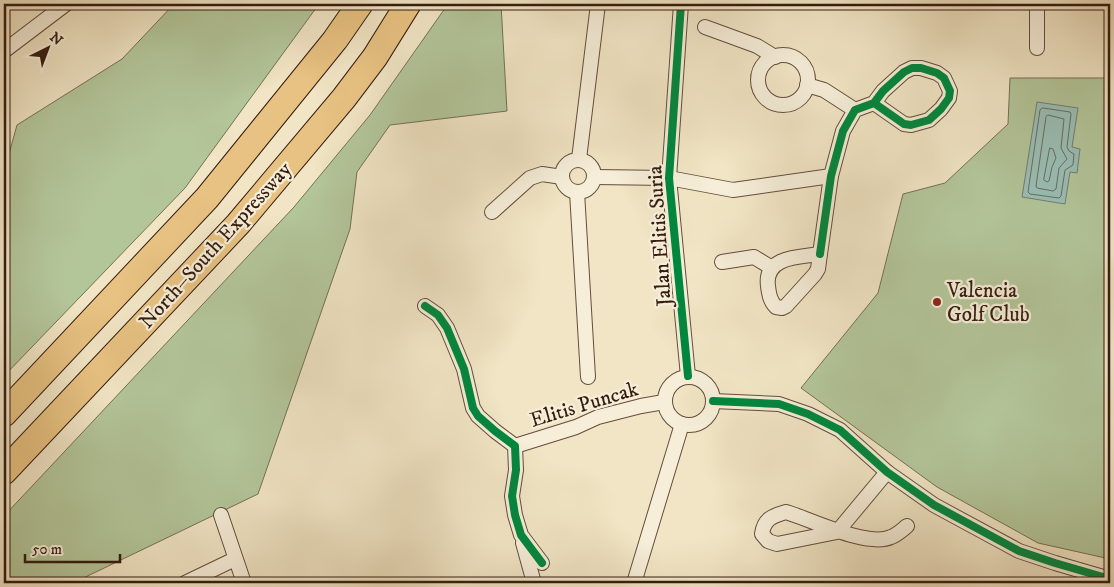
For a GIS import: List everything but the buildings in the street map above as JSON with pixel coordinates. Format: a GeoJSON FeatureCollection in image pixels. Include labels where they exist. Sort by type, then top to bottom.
{"type":"FeatureCollection","features":[{"type":"Feature","properties":{"kind":"highway","name":"North–South Expressway"},"geometry":{"type":"LineString","coordinates":[[4,414],[207,198],[335,40],[360,4]]}},
{"type":"Feature","properties":{"kind":"highway","name":"North–South Expressway"},"geometry":{"type":"LineString","coordinates":[[4,472],[238,224],[344,98],[375,57],[408,4]]}},
{"type":"Feature","properties":{"kind":"street"},"geometry":{"type":"LineString","coordinates":[[4,51],[66,4]]}},
{"type":"Feature","properties":{"kind":"street"},"geometry":{"type":"LineString","coordinates":[[579,159],[598,4]]}},
{"type":"Feature","properties":{"kind":"street","name":"Jalan Elitis Suria"},"geometry":{"type":"LineString","coordinates":[[681,4],[669,178],[688,376]]}},
{"type":"Feature","properties":{"kind":"street"},"geometry":{"type":"LineString","coordinates":[[1037,4],[1038,48]]}},
{"type":"Feature","properties":{"kind":"street"},"geometry":{"type":"LineString","coordinates":[[705,27],[757,46],[775,57]]}},
{"type":"Feature","properties":{"kind":"street"},"geometry":{"type":"LineString","coordinates":[[775,57],[792,57],[805,68],[808,76],[808,85],[800,98],[787,105],[779,105],[766,98],[761,92],[759,75],[762,67],[775,57]]}},
{"type":"Feature","properties":{"kind":"street"},"geometry":{"type":"LineString","coordinates":[[820,254],[782,260],[772,268],[768,278],[770,298],[776,307],[782,308],[786,306],[816,274],[818,269],[831,176],[844,131],[855,110],[874,103],[882,91],[904,72],[912,68],[921,68],[937,73],[944,78],[950,91],[949,98],[929,120],[911,125],[904,124],[874,103]]}},
{"type":"Feature","properties":{"kind":"street"},"geometry":{"type":"LineString","coordinates":[[808,85],[824,90],[855,110]]}},
{"type":"Feature","properties":{"kind":"street"},"geometry":{"type":"LineString","coordinates":[[579,159],[584,160],[592,167],[595,177],[587,190],[577,192],[568,189],[562,177],[565,166],[573,160],[579,159]]}},
{"type":"Feature","properties":{"kind":"street"},"geometry":{"type":"LineString","coordinates":[[492,212],[530,178],[542,174],[562,177]]}},
{"type":"Feature","properties":{"kind":"street"},"geometry":{"type":"LineString","coordinates":[[595,177],[669,178],[733,190],[831,176]]}},
{"type":"Feature","properties":{"kind":"street"},"geometry":{"type":"LineString","coordinates":[[577,192],[588,377]]}},
{"type":"Feature","properties":{"kind":"street"},"geometry":{"type":"LineString","coordinates":[[722,262],[754,257],[772,268]]}},
{"type":"Feature","properties":{"kind":"street"},"geometry":{"type":"LineString","coordinates":[[425,306],[438,315],[447,328],[464,369],[473,408],[484,422],[515,446],[516,470],[512,496],[515,515],[534,583]]}},
{"type":"Feature","properties":{"kind":"street"},"geometry":{"type":"LineString","coordinates":[[688,376],[696,377],[708,386],[713,401],[709,415],[704,420],[690,425],[682,424],[670,416],[664,402],[668,388],[673,382],[688,376]]}},
{"type":"Feature","properties":{"kind":"street"},"geometry":{"type":"LineString","coordinates":[[713,401],[779,404],[808,414],[840,430],[887,472],[934,505],[1019,551],[1110,579]]}},
{"type":"Feature","properties":{"kind":"street","name":"Elitis Puncak"},"geometry":{"type":"LineString","coordinates":[[515,446],[576,427],[598,417],[664,402]]}},
{"type":"Feature","properties":{"kind":"street"},"geometry":{"type":"LineString","coordinates":[[634,583],[682,424]]}},
{"type":"Feature","properties":{"kind":"street"},"geometry":{"type":"LineString","coordinates":[[887,472],[837,532],[884,539],[892,537],[907,526]]}},
{"type":"Feature","properties":{"kind":"street"},"geometry":{"type":"LineString","coordinates":[[221,515],[244,583]]}},
{"type":"Feature","properties":{"kind":"street"},"geometry":{"type":"LineString","coordinates":[[521,535],[542,564]]}},
{"type":"Feature","properties":{"kind":"street"},"geometry":{"type":"LineString","coordinates":[[185,583],[235,559]]}},
{"type":"Feature","properties":{"kind":"green space"},"geometry":{"type":"Polygon","coordinates":[[[174,4],[319,4],[185,188],[4,376],[4,172],[17,125],[122,59],[174,4]]]}},
{"type":"Feature","properties":{"kind":"green space"},"geometry":{"type":"Polygon","coordinates":[[[448,4],[501,4],[507,111],[390,125],[357,172],[350,229],[258,494],[73,583],[11,583],[4,567],[4,516],[294,207],[370,115],[448,4]]]}},
{"type":"Feature","properties":{"kind":"green space"},"geometry":{"type":"Polygon","coordinates":[[[1110,4],[1110,559],[1038,543],[937,487],[801,388],[878,293],[903,194],[945,183],[1008,124],[1010,78],[1107,78],[1110,4]]]}},
{"type":"Feature","properties":{"kind":"water"},"geometry":{"type":"Polygon","coordinates":[[[1037,102],[1078,108],[1072,147],[1080,149],[1077,173],[1070,172],[1065,204],[1022,197],[1037,102]]]}},
{"type":"Feature","properties":{"kind":"cycle path"},"geometry":{"type":"LineString","coordinates":[[681,4],[669,178],[688,376]]}},
{"type":"Feature","properties":{"kind":"cycle path"},"geometry":{"type":"LineString","coordinates":[[820,254],[831,176],[843,131],[855,110],[874,103],[883,91],[904,72],[912,68],[921,68],[937,73],[944,78],[950,91],[949,98],[929,120],[911,125],[904,124],[874,103]]}},
{"type":"Feature","properties":{"kind":"cycle path"},"geometry":{"type":"LineString","coordinates":[[425,306],[438,315],[447,328],[464,369],[473,408],[478,416],[515,446],[516,470],[512,496],[515,515],[521,535],[542,563]]}},
{"type":"Feature","properties":{"kind":"cycle path"},"geometry":{"type":"LineString","coordinates":[[713,401],[779,404],[808,414],[840,430],[887,472],[934,505],[1019,551],[1110,579]]}},
{"type":"Feature","properties":{"kind":"place","name":"Valencia Golf Club"},"geometry":{"type":"Point","coordinates":[937,302]}}]}
